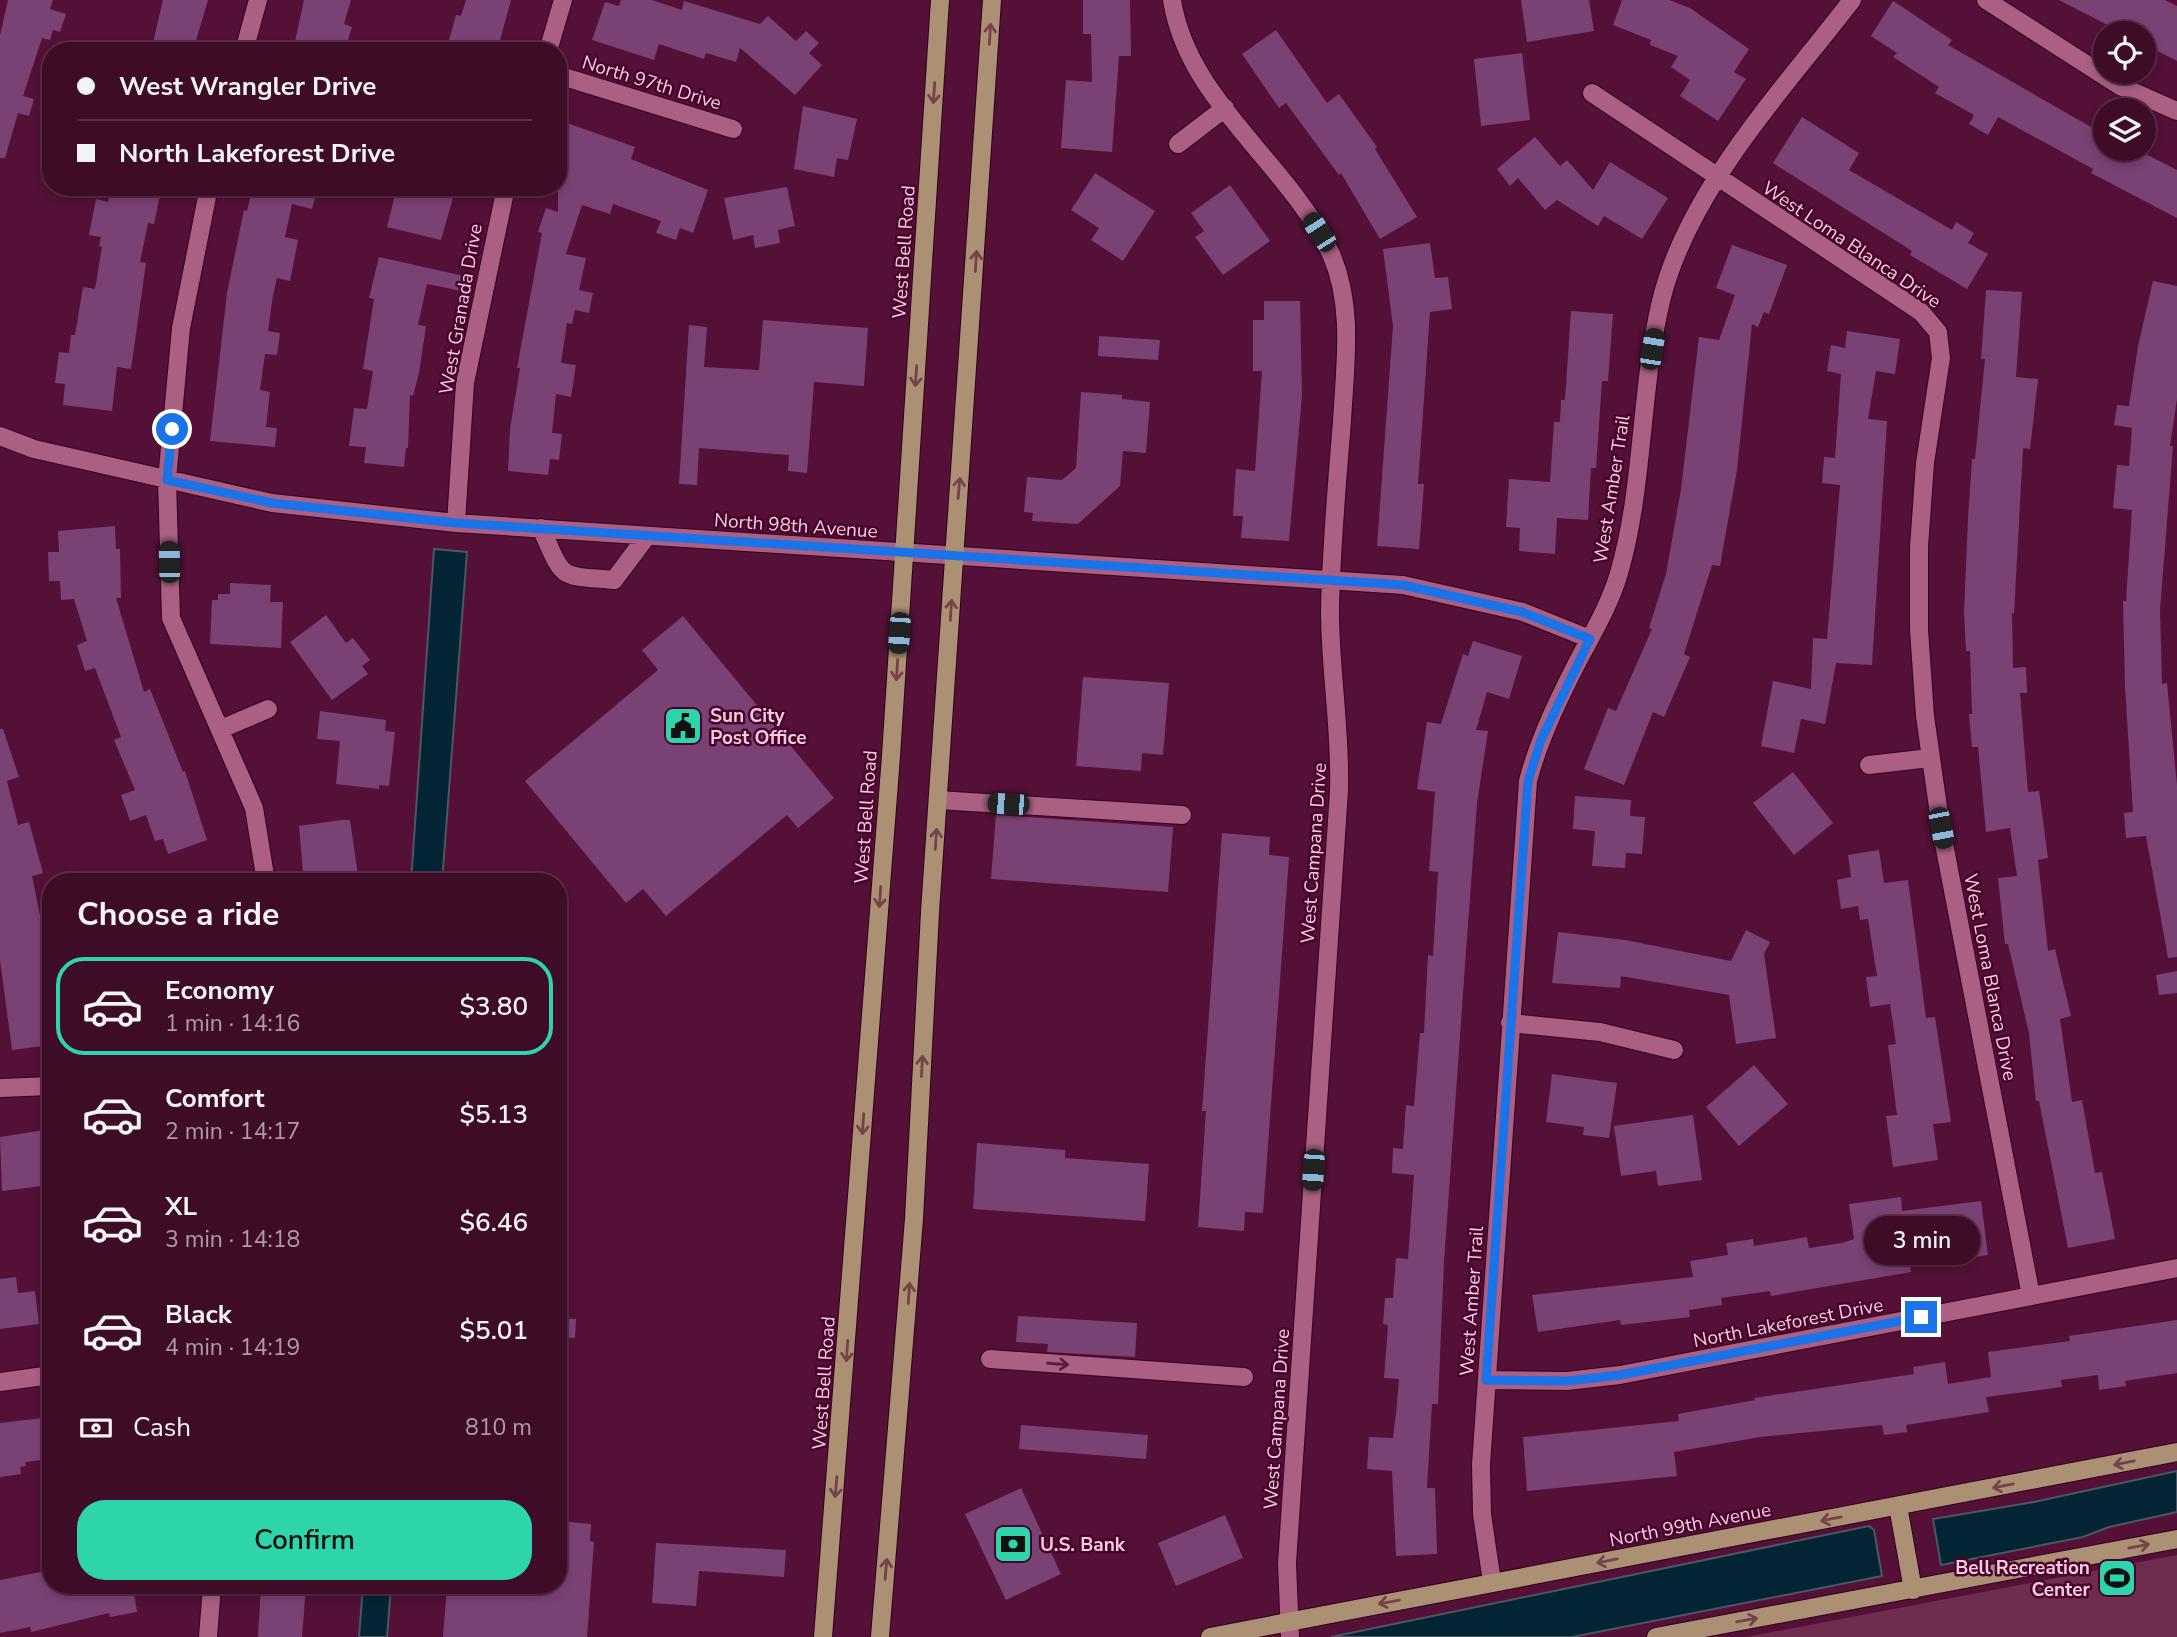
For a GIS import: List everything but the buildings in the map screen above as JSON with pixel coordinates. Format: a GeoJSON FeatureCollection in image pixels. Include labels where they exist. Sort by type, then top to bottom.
{"type":"FeatureCollection","features":[{"type":"Feature","properties":{"kind":"main road","name":"West Bell Road"},"geometry":{"type":"LineString","coordinates":[[823,1637],[905,553],[940,0]]}},
{"type":"Feature","properties":{"kind":"main road"},"geometry":{"type":"LineString","coordinates":[[880,1637],[914,1219],[938,800],[992,0]]}},
{"type":"Feature","properties":{"kind":"main road","name":"North 99th Avenue"},"geometry":{"type":"LineString","coordinates":[[1210,1637],[1289,1629],[1492,1582],[2177,1452]]}},
{"type":"Feature","properties":{"kind":"main road"},"geometry":{"type":"LineString","coordinates":[[1898,1506],[1913,1590]]}},
{"type":"Feature","properties":{"kind":"main road"},"geometry":{"type":"LineString","coordinates":[[1656,1637],[2177,1539]]}},
{"type":"Feature","properties":{"kind":"street"},"geometry":{"type":"LineString","coordinates":[[246,42],[258,0]]}},
{"type":"Feature","properties":{"kind":"street"},"geometry":{"type":"LineString","coordinates":[[551,42],[563,0]]}},
{"type":"Feature","properties":{"kind":"street","name":"West Campana Drive"},"geometry":{"type":"LineString","coordinates":[[1172,0],[1187,51],[1225,108],[1305,211],[1331,254],[1339,277],[1347,326],[1331,580],[1332,658],[1341,742],[1339,791],[1287,1563],[1289,1629]]}},
{"type":"Feature","properties":{"kind":"street","name":"West Amber Trail"},"geometry":{"type":"LineString","coordinates":[[1492,1582],[1481,1490],[1486,1380],[1528,781],[1541,740],[1613,594],[1625,549],[1661,300],[1687,229],[1716,178],[1852,0]]}},
{"type":"Feature","properties":{"kind":"street"},"geometry":{"type":"LineString","coordinates":[[1986,0],[2120,86],[2177,111]]}},
{"type":"Feature","properties":{"kind":"street","name":"North 97th Drive"},"geometry":{"type":"LineString","coordinates":[[567,78],[733,129]]}},
{"type":"Feature","properties":{"kind":"street","name":"West Loma Blanca Drive"},"geometry":{"type":"LineString","coordinates":[[1592,93],[1921,312],[1938,332],[1941,358],[1925,463],[1918,588],[1921,673],[1930,758],[2031,1296]]}},
{"type":"Feature","properties":{"kind":"street"},"geometry":{"type":"LineString","coordinates":[[1178,144],[1225,108]]}},
{"type":"Feature","properties":{"kind":"street"},"geometry":{"type":"LineString","coordinates":[[207,196],[181,328],[167,480],[171,618],[254,808],[265,873]]}},
{"type":"Feature","properties":{"kind":"street","name":"West Granada Drive"},"geometry":{"type":"LineString","coordinates":[[456,523],[465,383],[504,196]]}},
{"type":"Feature","properties":{"kind":"street","name":"North 98th Avenue"},"geometry":{"type":"LineString","coordinates":[[0,436],[34,449],[272,503],[456,523],[1403,585],[1522,612],[1590,639]]}},
{"type":"Feature","properties":{"kind":"street"},"geometry":{"type":"LineString","coordinates":[[541,528],[560,569],[567,576],[614,580],[648,536]]}},
{"type":"Feature","properties":{"kind":"street"},"geometry":{"type":"LineString","coordinates":[[220,729],[268,709]]}},
{"type":"Feature","properties":{"kind":"street"},"geometry":{"type":"LineString","coordinates":[[1869,765],[1930,758]]}},
{"type":"Feature","properties":{"kind":"street"},"geometry":{"type":"LineString","coordinates":[[938,800],[1182,815]]}},
{"type":"Feature","properties":{"kind":"street"},"geometry":{"type":"LineString","coordinates":[[1510,1023],[1600,1032],[1674,1049]]}},
{"type":"Feature","properties":{"kind":"street"},"geometry":{"type":"LineString","coordinates":[[0,1088],[42,1086]]}},
{"type":"Feature","properties":{"kind":"street","name":"North Lakeforest Drive"},"geometry":{"type":"LineString","coordinates":[[1486,1380],[1567,1381],[1620,1375],[2177,1268]]}},
{"type":"Feature","properties":{"kind":"street"},"geometry":{"type":"LineString","coordinates":[[990,1359],[1244,1377]]}},
{"type":"Feature","properties":{"kind":"street"},"geometry":{"type":"LineString","coordinates":[[0,1382],[42,1376]]}},
{"type":"Feature","properties":{"kind":"street"},"geometry":{"type":"LineString","coordinates":[[208,1637],[211,1594]]}},
{"type":"Feature","properties":{"kind":"shaded area","name":"Bell Recreation Center"},"geometry":{"type":"Polygon","coordinates":[[[2177,1555],[2177,1637],[1746,1637],[2177,1555]]]}},
{"type":"Feature","properties":{"kind":"water"},"geometry":{"type":"Polygon","coordinates":[[[434,549],[467,552],[443,873],[412,873],[434,549]]]}},
{"type":"Feature","properties":{"kind":"water"},"geometry":{"type":"Polygon","coordinates":[[[2177,1471],[2177,1512],[2109,1527],[2083,1537],[1941,1565],[1933,1519],[2034,1502],[2177,1471]]]}},
{"type":"Feature","properties":{"kind":"water"},"geometry":{"type":"Polygon","coordinates":[[[1869,1526],[1874,1530],[1882,1576],[1572,1637],[1331,1637],[1869,1526]]]}},
{"type":"Feature","properties":{"kind":"water"},"geometry":{"type":"Polygon","coordinates":[[[362,1594],[390,1594],[387,1637],[359,1637],[362,1594]]]}},
{"type":"Feature","properties":{"kind":"place","name":"Sun City Post Office"},"geometry":{"type":"Point","coordinates":[683,726]}},
{"type":"Feature","properties":{"kind":"place","name":"U.S. Bank"},"geometry":{"type":"Point","coordinates":[1013,1544]}},
{"type":"Feature","properties":{"kind":"place","name":"Bell Recreation Center"},"geometry":{"type":"Point","coordinates":[2117,1578]}},
{"type":"Feature","properties":{"kind":"route"},"geometry":{"type":"LineString","coordinates":[[172,429],[167,480],[272,503],[456,523],[1403,585],[1522,612],[1590,639],[1541,740],[1528,781],[1525,801],[1486,1380],[1542,1382],[1620,1375],[1921,1317]]}}]}
